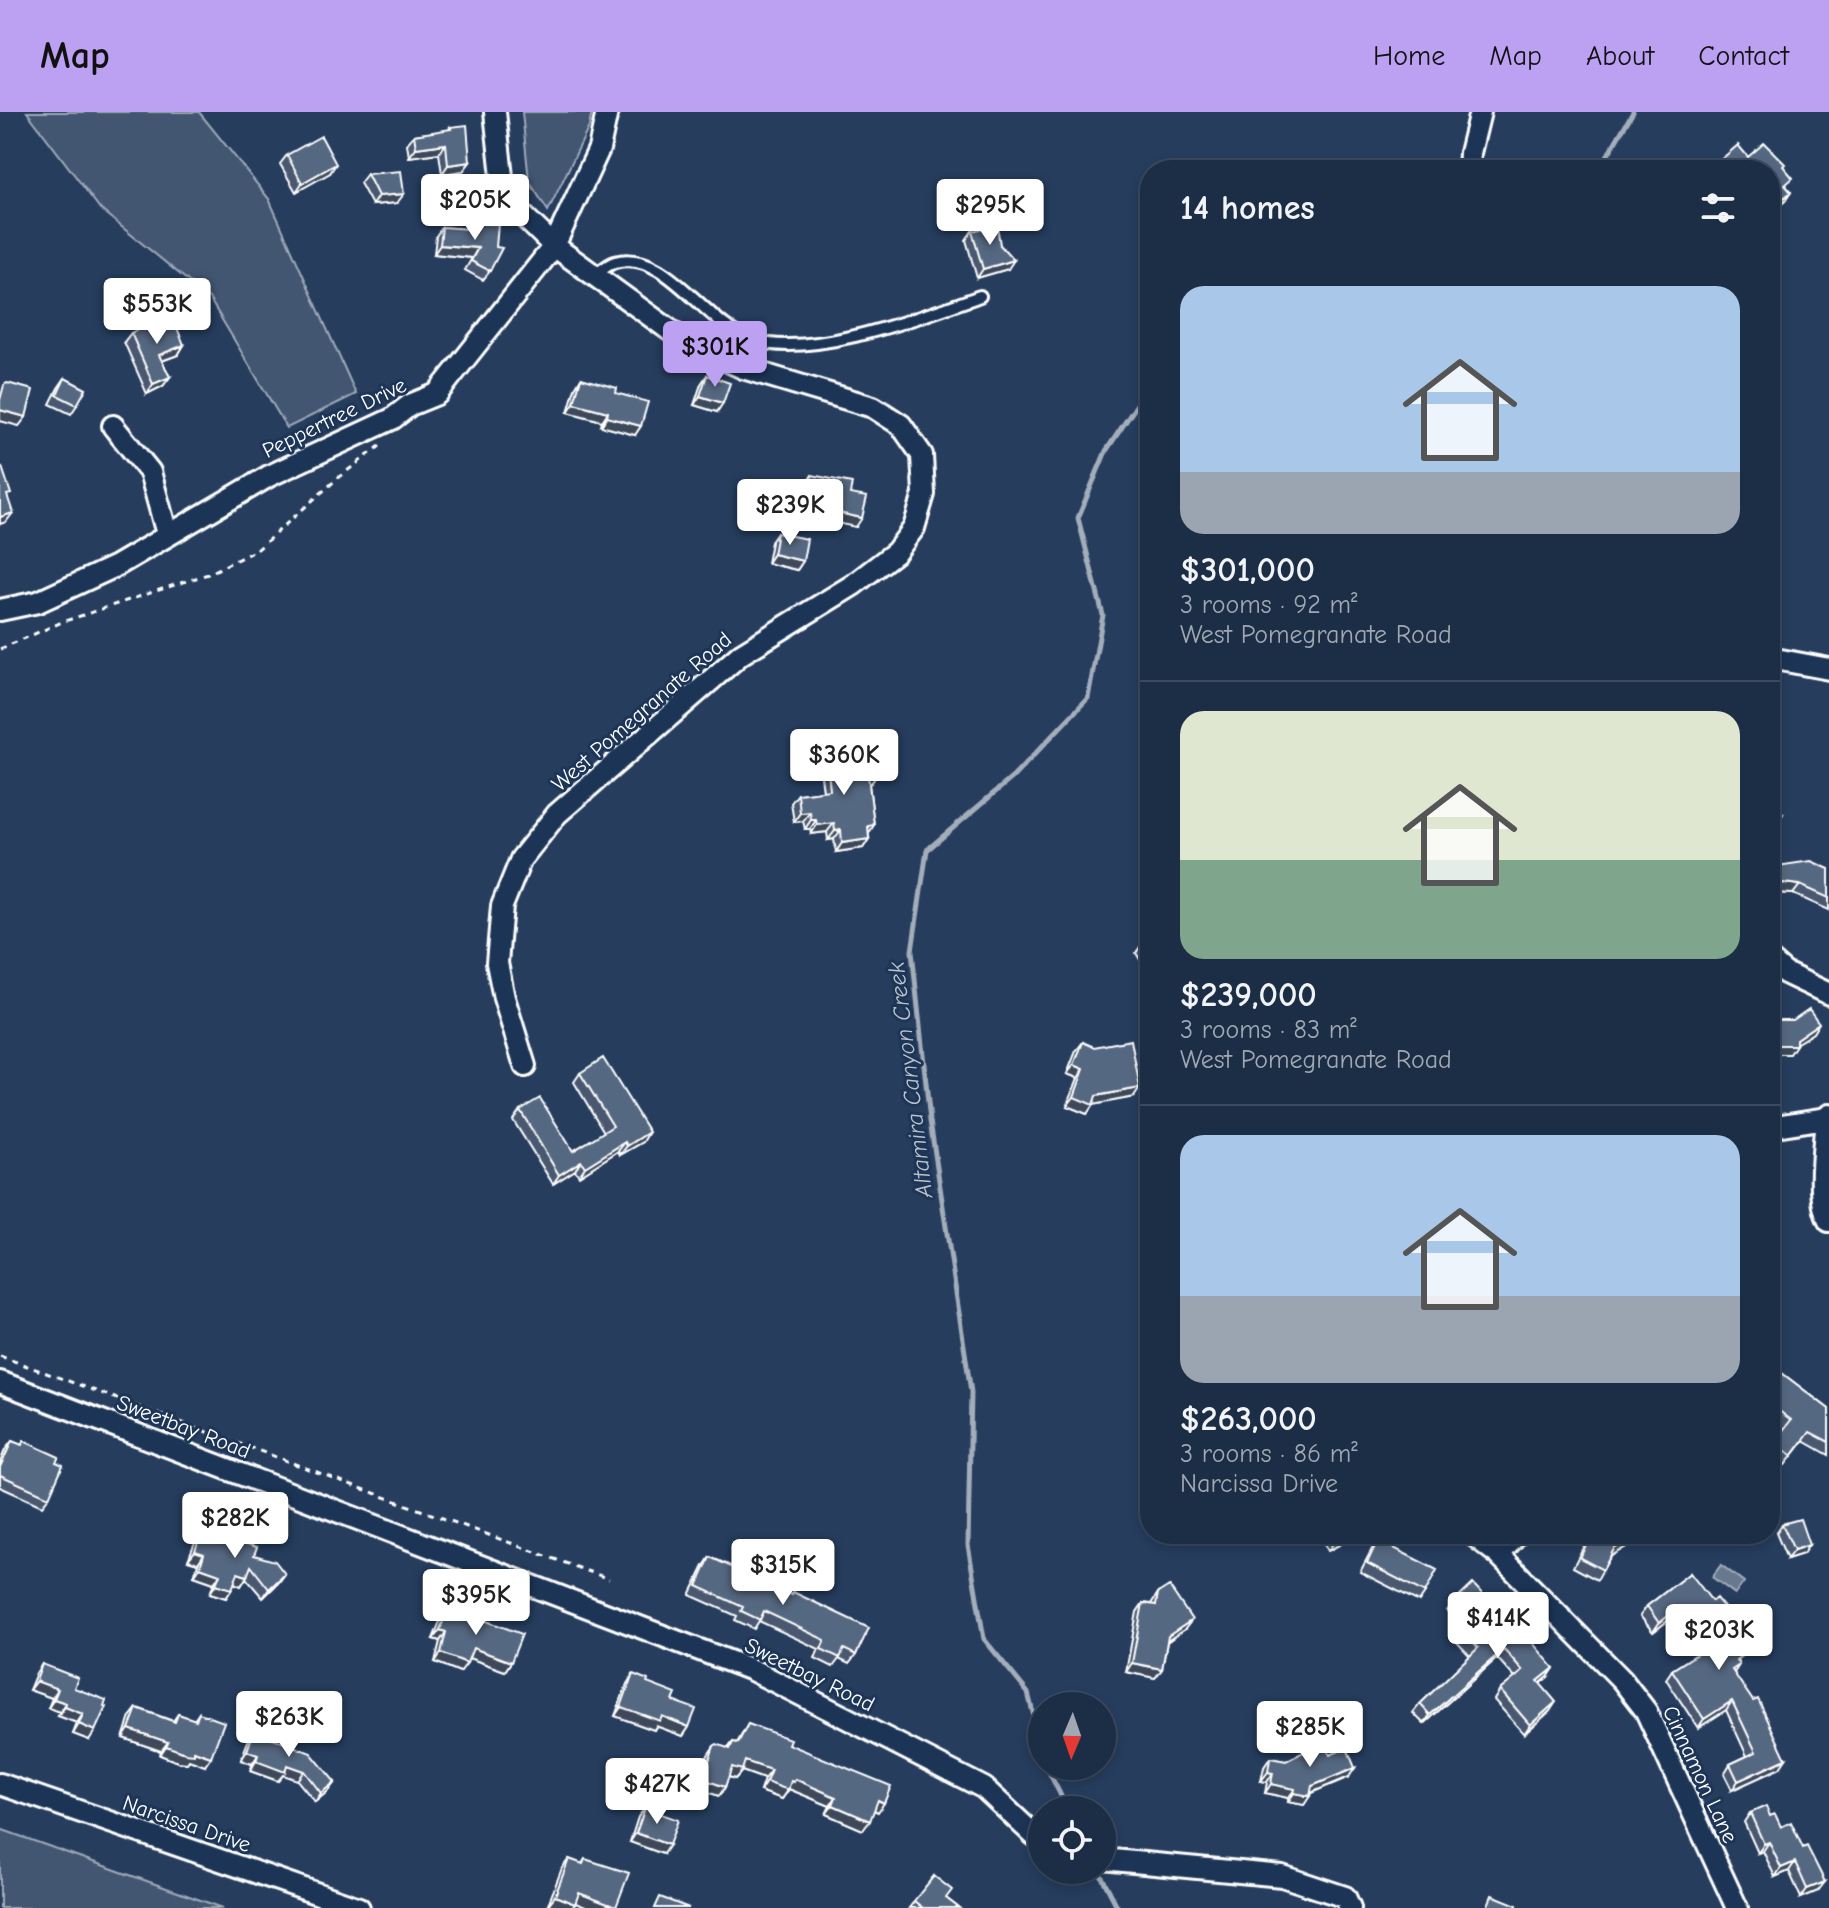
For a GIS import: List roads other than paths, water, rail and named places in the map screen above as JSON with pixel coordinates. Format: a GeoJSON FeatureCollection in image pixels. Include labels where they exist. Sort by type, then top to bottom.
{"type":"FeatureCollection","features":[{"type":"Feature","properties":{"kind":"street","name":"West Pomegranate Road"},"geometry":{"type":"LineString","coordinates":[[495,112],[503,186],[511,204],[554,246],[686,342],[788,384],[873,407],[901,425],[922,455],[924,494],[914,528],[896,552],[853,585],[741,654],[557,814],[521,859],[502,906],[497,963],[504,998],[525,1066]]}},
{"type":"Feature","properties":{"kind":"street","name":"Peppertree Drive"},"geometry":{"type":"LineString","coordinates":[[0,610],[38,602],[116,566],[269,476],[392,419],[410,405],[437,394],[554,246],[599,149],[607,112]]}},
{"type":"Feature","properties":{"kind":"street"},"geometry":{"type":"LineString","coordinates":[[1470,160],[1480,112]]}},
{"type":"Feature","properties":{"kind":"street"},"geometry":{"type":"LineString","coordinates":[[113,426],[150,472],[167,534]]}},
{"type":"Feature","properties":{"kind":"street"},"geometry":{"type":"LineString","coordinates":[[1780,660],[1829,669]]}},
{"type":"Feature","properties":{"kind":"street"},"geometry":{"type":"LineString","coordinates":[[1780,969],[1829,994]]}},
{"type":"Feature","properties":{"kind":"street"},"geometry":{"type":"LineString","coordinates":[[1780,1125],[1827,1117],[1822,1189],[1824,1211],[1829,1221]]}},
{"type":"Feature","properties":{"kind":"street","name":"Sweetbay Road"},"geometry":{"type":"LineString","coordinates":[[0,1382],[752,1670],[984,1788],[1028,1829]]}},
{"type":"Feature","properties":{"kind":"street","name":"Cinnamon Lane"},"geometry":{"type":"LineString","coordinates":[[1485,1544],[1622,1680],[1646,1711],[1737,1908]]}},
{"type":"Feature","properties":{"kind":"street"},"geometry":{"type":"LineString","coordinates":[[1499,1555],[1508,1544]]}},
{"type":"Feature","properties":{"kind":"street","name":"Narcissa Drive"},"geometry":{"type":"LineString","coordinates":[[0,1784],[359,1908]]}},
{"type":"Feature","properties":{"kind":"street"},"geometry":{"type":"LineString","coordinates":[[1116,1860],[1282,1876],[1345,1897],[1350,1908]]}},
{"type":"Feature","properties":{"kind":"lane"},"geometry":{"type":"LineString","coordinates":[[595,275],[613,262],[655,266],[722,324],[748,339],[769,344],[804,345],[881,328],[980,296]]}},
{"type":"Feature","properties":{"kind":"lane"},"geometry":{"type":"LineString","coordinates":[[702,350],[722,324]]}},
{"type":"Feature","properties":{"kind":"waterway","name":"Altamira Canyon Creek"},"geometry":{"type":"LineString","coordinates":[[1605,160],[1633,112]]}},
{"type":"Feature","properties":{"kind":"waterway","name":"Altamira Canyon Creek"},"geometry":{"type":"LineString","coordinates":[[1028,1693],[984,1639],[968,1545],[971,1392],[930,1121],[912,951],[927,850],[1013,777],[1088,698],[1103,615],[1078,518],[1106,451],[1140,400]]}},
{"type":"Feature","properties":{"kind":"waterway","name":"Altamira Canyon Creek"},"geometry":{"type":"LineString","coordinates":[[1053,1780],[1061,1796]]}},
{"type":"Feature","properties":{"kind":"waterway","name":"Altamira Canyon Creek"},"geometry":{"type":"LineString","coordinates":[[1106,1884],[1118,1908]]}}]}
